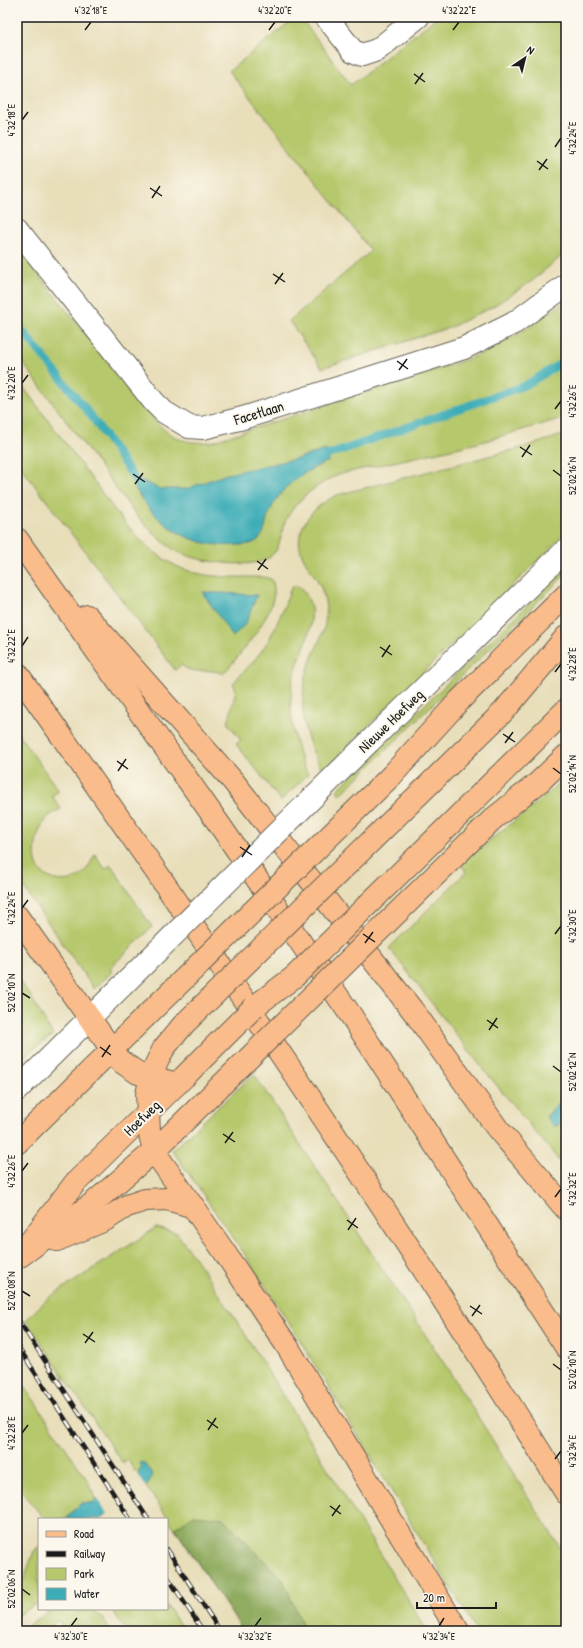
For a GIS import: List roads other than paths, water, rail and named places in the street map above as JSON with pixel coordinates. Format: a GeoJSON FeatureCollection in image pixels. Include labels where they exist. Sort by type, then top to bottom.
{"type":"FeatureCollection","features":[{"type":"Feature","properties":{"kind":"main road"},"geometry":{"type":"LineString","coordinates":[[17,538],[233,781],[417,1016],[497,1128],[566,1209]]}},
{"type":"Feature","properties":{"kind":"main road"},"geometry":{"type":"LineString","coordinates":[[17,538],[214,817],[350,1014],[566,1347]]}},
{"type":"Feature","properties":{"kind":"main road"},"geometry":{"type":"LineString","coordinates":[[17,1143],[392,775],[460,700],[566,595]]}},
{"type":"Feature","properties":{"kind":"main road"},"geometry":{"type":"LineString","coordinates":[[458,1631],[287,1346],[194,1207],[154,1151],[150,1134],[148,1094],[150,1077],[158,1057],[184,1024],[504,711],[566,637]]}},
{"type":"Feature","properties":{"kind":"main road"},"geometry":{"type":"LineString","coordinates":[[17,673],[245,999],[449,1309],[566,1493]]}},
{"type":"Feature","properties":{"kind":"main road","name":"Hoefweg"},"geometry":{"type":"LineString","coordinates":[[18,1257],[75,1183],[254,1008],[294,977],[566,710]]}},
{"type":"Feature","properties":{"kind":"main road"},"geometry":{"type":"LineString","coordinates":[[18,1257],[92,1204],[154,1151],[493,819],[539,782],[566,756]]}},
{"type":"Feature","properties":{"kind":"main road"},"geometry":{"type":"LineString","coordinates":[[17,916],[120,1061],[132,1070],[150,1077],[180,1080]]}},
{"type":"Feature","properties":{"kind":"main road"},"geometry":{"type":"LineString","coordinates":[[18,1257],[105,1220],[137,1202],[151,1199],[173,1200],[194,1207]]}},
{"type":"Feature","properties":{"kind":"street"},"geometry":{"type":"LineString","coordinates":[[326,17],[353,51],[362,55],[377,50],[418,17]]}},
{"type":"Feature","properties":{"kind":"street","name":"Facetlaan"},"geometry":{"type":"LineString","coordinates":[[17,229],[154,402],[164,412],[189,427],[203,428],[244,418],[464,348],[514,322],[566,285]]}},
{"type":"Feature","properties":{"kind":"street","name":"Nieuwe Hoefweg"},"geometry":{"type":"LineString","coordinates":[[89,1019],[369,742],[566,550]]}},
{"type":"Feature","properties":{"kind":"street"},"geometry":{"type":"LineString","coordinates":[[17,1090],[89,1019]]}},
{"type":"Feature","properties":{"kind":"water"},"geometry":{"type":"Polygon","coordinates":[[[326,450],[329,461],[301,475],[279,495],[268,517],[261,537],[257,541],[248,544],[213,545],[192,539],[171,529],[154,514],[134,487],[142,481],[160,489],[186,489],[227,474],[295,459],[326,450]]]}},
{"type":"Feature","properties":{"kind":"water"},"geometry":{"type":"Polygon","coordinates":[[[202,592],[257,595],[246,623],[233,637],[202,592]]]}},
{"type":"Feature","properties":{"kind":"water"},"geometry":{"type":"Polygon","coordinates":[[[566,1094],[566,1120],[554,1127],[546,1117],[566,1094]]]}},
{"type":"Feature","properties":{"kind":"water"},"geometry":{"type":"Polygon","coordinates":[[[143,1462],[153,1475],[146,1487],[139,1489],[108,1508],[109,1511],[103,1518],[67,1518],[81,1503],[92,1503],[137,1475],[142,1467],[140,1463],[143,1462]]]}},
{"type":"Feature","properties":{"kind":"waterway"},"geometry":{"type":"LineString","coordinates":[[17,324],[92,417],[138,484],[146,490]]}},
{"type":"Feature","properties":{"kind":"waterway"},"geometry":{"type":"LineString","coordinates":[[317,459],[526,385],[566,360]]}},
{"type":"Feature","properties":{"kind":"railway"},"geometry":{"type":"LineString","coordinates":[[17,1318],[147,1518]]}},
{"type":"Feature","properties":{"kind":"railway"},"geometry":{"type":"LineString","coordinates":[[17,1345],[129,1518]]}},
{"type":"Feature","properties":{"kind":"railway"},"geometry":{"type":"LineString","coordinates":[[168,1551],[220,1631]]}},
{"type":"Feature","properties":{"kind":"railway"},"geometry":{"type":"LineString","coordinates":[[168,1578],[203,1631]]}}]}
